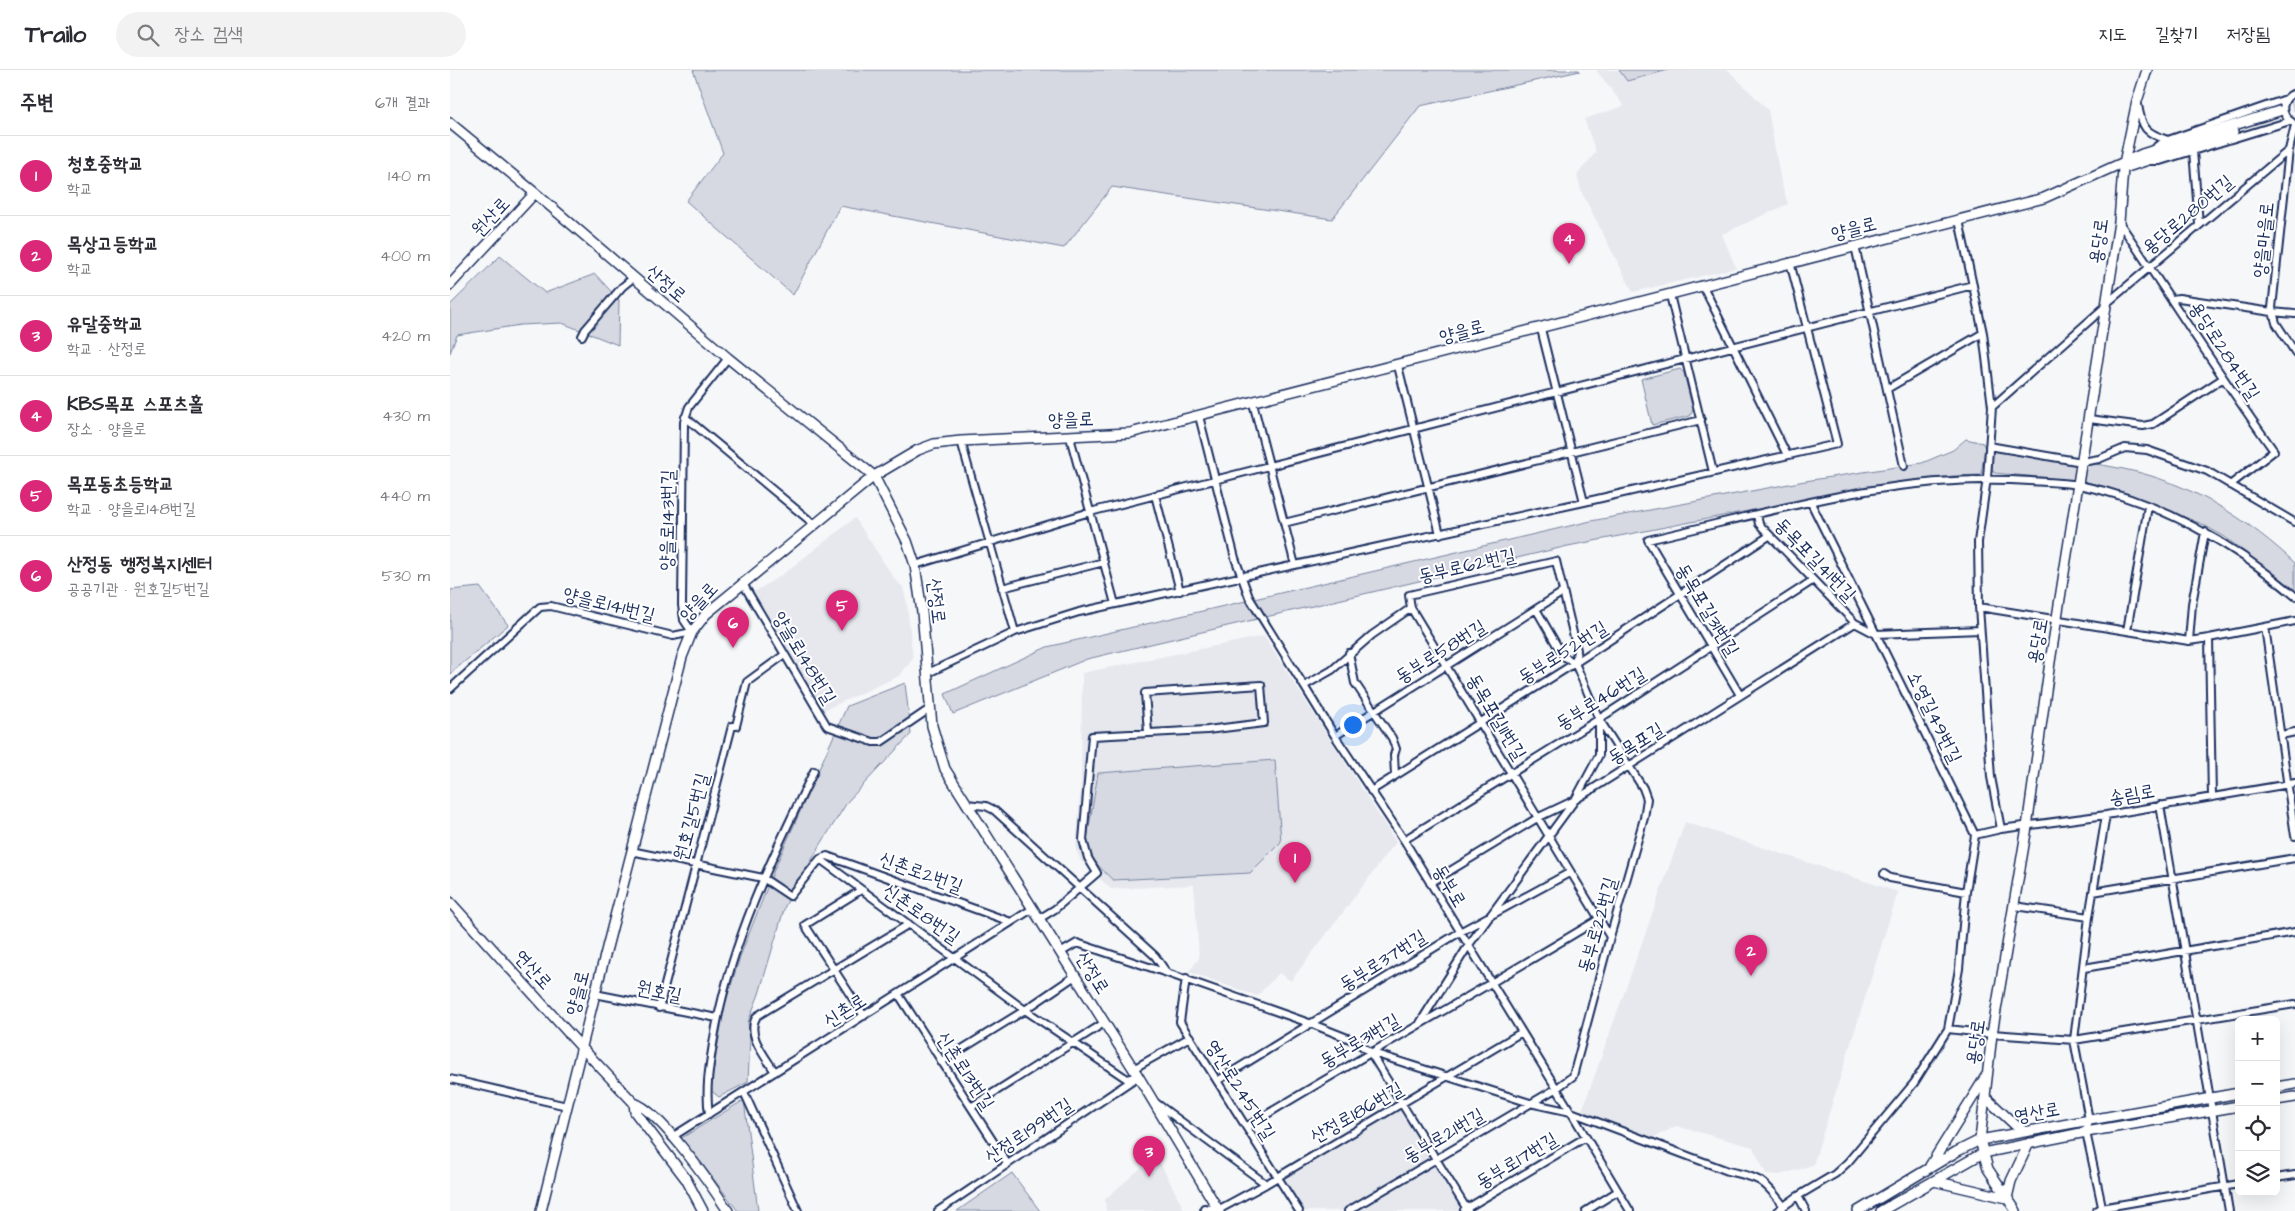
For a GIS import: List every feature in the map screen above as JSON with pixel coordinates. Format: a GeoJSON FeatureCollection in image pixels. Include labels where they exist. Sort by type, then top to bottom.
{"type":"FeatureCollection","features":[{"type":"Feature","properties":{"kind":"street","name":"용당로"},"geometry":{"type":"LineString","coordinates":[[2016,1211],[1988,1169],[1980,1140],[1992,1034],[2015,906],[2077,484],[2107,304],[2119,222],[2124,165],[2137,101],[2147,70]]}},
{"type":"Feature","properties":{"kind":"street"},"geometry":{"type":"LineString","coordinates":[[2142,158],[2168,140],[2286,99],[2295,93]]}},
{"type":"Feature","properties":{"kind":"street"},"geometry":{"type":"LineString","coordinates":[[2286,99],[2283,109],[2287,118],[2294,123]]}},
{"type":"Feature","properties":{"kind":"street"},"geometry":{"type":"LineString","coordinates":[[2137,101],[2141,122],[2150,134],[2168,140]]}},
{"type":"Feature","properties":{"kind":"street","name":"양을로"},"geometry":{"type":"LineString","coordinates":[[542,1211],[631,851],[682,657],[692,632],[706,614],[742,582],[874,476],[918,450],[934,444],[961,441],[1130,434],[1398,366],[1790,262],[2044,198],[2084,180],[2142,158],[2281,113]]}},
{"type":"Feature","properties":{"kind":"street","name":"산정로"},"geometry":{"type":"LineString","coordinates":[[450,123],[728,358],[874,476],[907,541],[915,565],[928,673],[932,726],[941,758],[952,782],[1075,976],[1218,1210]]}},
{"type":"Feature","properties":{"kind":"street"},"geometry":{"type":"LineString","coordinates":[[2142,158],[2160,161],[2294,123]]}},
{"type":"Feature","properties":{"kind":"street","name":"양을마을로"},"geometry":{"type":"LineString","coordinates":[[2272,312],[2289,150],[2294,123]]}},
{"type":"Feature","properties":{"kind":"street","name":"용당로280번길"},"geometry":{"type":"LineString","coordinates":[[1992,407],[2199,224],[2289,150]]}},
{"type":"Feature","properties":{"kind":"street"},"geometry":{"type":"LineString","coordinates":[[2193,151],[2199,224]]}},
{"type":"Feature","properties":{"kind":"street","name":"원산로"},"geometry":{"type":"LineString","coordinates":[[450,285],[535,193]]}},
{"type":"Feature","properties":{"kind":"street"},"geometry":{"type":"LineString","coordinates":[[1959,220],[1983,333],[1992,407],[1987,478],[1978,542],[1979,607],[1991,778],[2001,829]]}},
{"type":"Feature","properties":{"kind":"street","name":"용당로284번길"},"geometry":{"type":"LineString","coordinates":[[2119,222],[2172,299],[2222,379],[2274,451],[2230,485]]}},
{"type":"Feature","properties":{"kind":"street"},"geometry":{"type":"LineString","coordinates":[[1855,246],[1904,466]]}},
{"type":"Feature","properties":{"kind":"street"},"geometry":{"type":"LineString","coordinates":[[928,673],[1014,632],[1079,612],[1440,534],[1837,444],[1790,262]]}},
{"type":"Feature","properties":{"kind":"street"},"geometry":{"type":"LineString","coordinates":[[582,336],[622,287],[633,278]]}},
{"type":"Feature","properties":{"kind":"street"},"geometry":{"type":"LineString","coordinates":[[915,565],[989,541],[1090,512],[1973,285]]}},
{"type":"Feature","properties":{"kind":"street"},"geometry":{"type":"LineString","coordinates":[[1703,286],[1787,455]]}},
{"type":"Feature","properties":{"kind":"street"},"geometry":{"type":"LineString","coordinates":[[1670,295],[1713,472]]}},
{"type":"Feature","properties":{"kind":"street"},"geometry":{"type":"LineString","coordinates":[[2172,299],[2179,298],[2295,314]]}},
{"type":"Feature","properties":{"kind":"street"},"geometry":{"type":"LineString","coordinates":[[2272,312],[2295,352]]}},
{"type":"Feature","properties":{"kind":"street"},"geometry":{"type":"LineString","coordinates":[[1541,329],[1584,502]]}},
{"type":"Feature","properties":{"kind":"street"},"geometry":{"type":"LineString","coordinates":[[1887,389],[1983,333]]}},
{"type":"Feature","properties":{"kind":"street","name":"양을로143번길"},"geometry":{"type":"LineString","coordinates":[[692,632],[684,620],[682,605],[686,417],[688,407],[728,358]]}},
{"type":"Feature","properties":{"kind":"street"},"geometry":{"type":"LineString","coordinates":[[1398,366],[1440,534]]}},
{"type":"Feature","properties":{"kind":"street"},"geometry":{"type":"LineString","coordinates":[[2089,419],[2143,426],[2153,424],[2222,379]]}},
{"type":"Feature","properties":{"kind":"street"},"geometry":{"type":"LineString","coordinates":[[1254,403],[1295,565]]}},
{"type":"Feature","properties":{"kind":"street","name":"동부로"},"geometry":{"type":"LineString","coordinates":[[1199,416],[1214,480],[1242,577],[1254,606],[1335,736],[1404,840],[1557,1088],[1630,1211]]}},
{"type":"Feature","properties":{"kind":"street"},"geometry":{"type":"LineString","coordinates":[[686,417],[815,525]]}},
{"type":"Feature","properties":{"kind":"street"},"geometry":{"type":"LineString","coordinates":[[1284,523],[1700,420]]}},
{"type":"Feature","properties":{"kind":"street"},"geometry":{"type":"LineString","coordinates":[[1070,437],[1115,604]]}},
{"type":"Feature","properties":{"kind":"street"},"geometry":{"type":"LineString","coordinates":[[961,441],[1014,632]]}},
{"type":"Feature","properties":{"kind":"street"},"geometry":{"type":"LineString","coordinates":[[1989,446],[2082,462],[2099,459],[2124,448],[2139,448],[2207,471],[2294,522]]}},
{"type":"Feature","properties":{"kind":"street"},"geometry":{"type":"LineString","coordinates":[[1757,515],[1899,485],[1987,478],[2077,484],[2121,496],[2148,506],[2205,532],[2251,561],[2295,596]]}},
{"type":"Feature","properties":{"kind":"street"},"geometry":{"type":"LineString","coordinates":[[1155,495],[1180,591]]}},
{"type":"Feature","properties":{"kind":"street","name":"소영길49번길"},"geometry":{"type":"LineString","coordinates":[[1811,503],[1975,835]]}},
{"type":"Feature","properties":{"kind":"street"},"geometry":{"type":"LineString","coordinates":[[2127,631],[2148,506]]}},
{"type":"Feature","properties":{"kind":"street","name":"동목포길41번길"},"geometry":{"type":"LineString","coordinates":[[1757,515],[1759,524],[1769,536],[1855,623]]}},
{"type":"Feature","properties":{"kind":"street","name":"동목포길31번길"},"geometry":{"type":"LineString","coordinates":[[1740,695],[1648,540],[1757,515]]}},
{"type":"Feature","properties":{"kind":"street"},"geometry":{"type":"LineString","coordinates":[[2189,641],[2192,604],[2205,532]]}},
{"type":"Feature","properties":{"kind":"street","name":"동부로52번길"},"geometry":{"type":"LineString","coordinates":[[1371,791],[1575,663],[1769,536]]}},
{"type":"Feature","properties":{"kind":"street","name":"동부로62번길"},"geometry":{"type":"LineString","coordinates":[[1304,686],[1332,670],[1349,653],[1411,608],[1409,595],[1556,561],[1564,592]]}},
{"type":"Feature","properties":{"kind":"street"},"geometry":{"type":"LineString","coordinates":[[1002,588],[1104,562]]}},
{"type":"Feature","properties":{"kind":"street","name":"동부로46번길"},"geometry":{"type":"LineString","coordinates":[[1404,840],[1599,719],[1812,581]]}},
{"type":"Feature","properties":{"kind":"street","name":"양을로148번길"},"geometry":{"type":"LineString","coordinates":[[742,582],[827,726],[873,742],[881,742],[931,708]]}},
{"type":"Feature","properties":{"kind":"street"},"geometry":{"type":"LineString","coordinates":[[1420,1024],[1468,946],[1574,800],[1599,755],[1599,719],[1575,663],[1577,650],[1564,592]]}},
{"type":"Feature","properties":{"kind":"street","name":"동부로58번길"},"geometry":{"type":"LineString","coordinates":[[1335,736],[1564,592]]}},
{"type":"Feature","properties":{"kind":"street","name":"양을로141번길"},"geometry":{"type":"LineString","coordinates":[[450,690],[540,607],[551,606],[673,636],[692,632]]}},
{"type":"Feature","properties":{"kind":"street"},"geometry":{"type":"LineString","coordinates":[[1979,607],[2038,615],[2058,620],[2189,641],[2295,621]]}},
{"type":"Feature","properties":{"kind":"street","name":"동목포길11번길"},"geometry":{"type":"LineString","coordinates":[[1411,608],[1610,937]]}},
{"type":"Feature","properties":{"kind":"street"},"geometry":{"type":"LineString","coordinates":[[1536,609],[1563,656],[1575,663]]}},
{"type":"Feature","properties":{"kind":"street"},"geometry":{"type":"LineString","coordinates":[[1855,623],[1876,634],[1980,630]]}},
{"type":"Feature","properties":{"kind":"street","name":"동목포길"},"geometry":{"type":"LineString","coordinates":[[1430,883],[1539,817],[1574,800],[1630,766],[1855,623]]}},
{"type":"Feature","properties":{"kind":"street"},"geometry":{"type":"LineString","coordinates":[[2265,627],[2281,735],[2286,784],[2295,836]]}},
{"type":"Feature","properties":{"kind":"street"},"geometry":{"type":"LineString","coordinates":[[2209,638],[2212,797]]}},
{"type":"Feature","properties":{"kind":"street"},"geometry":{"type":"LineString","coordinates":[[1349,653],[1355,683],[1392,738],[1396,750],[1394,755],[1396,775]]}},
{"type":"Feature","properties":{"kind":"street","name":"원호길5번길"},"geometry":{"type":"LineString","coordinates":[[659,1008],[732,726],[736,726],[747,682],[784,655]]}},
{"type":"Feature","properties":{"kind":"street"},"geometry":{"type":"LineString","coordinates":[[1039,919],[1055,909],[1098,873],[1088,858],[1083,840],[1092,736],[1207,730],[1264,723],[1261,685],[1145,693],[1148,732]]}},
{"type":"Feature","properties":{"kind":"street","name":"동부로22번길"},"geometry":{"type":"LineString","coordinates":[[1557,1088],[1573,1076],[1646,811],[1645,793],[1630,766],[1599,719]]}},
{"type":"Feature","properties":{"kind":"street"},"geometry":{"type":"LineString","coordinates":[[2281,735],[2295,732]]}},
{"type":"Feature","properties":{"kind":"street"},"geometry":{"type":"LineString","coordinates":[[709,1114],[707,1088],[717,1018],[727,980],[763,878],[814,771]]}},
{"type":"Feature","properties":{"kind":"street","name":"송림로"},"geometry":{"type":"LineString","coordinates":[[1975,835],[2001,829],[2295,783]]}},
{"type":"Feature","properties":{"kind":"street"},"geometry":{"type":"LineString","coordinates":[[966,804],[986,806],[994,810],[1155,956],[1167,972]]}},
{"type":"Feature","properties":{"kind":"street"},"geometry":{"type":"LineString","coordinates":[[2160,805],[2229,1211]]}},
{"type":"Feature","properties":{"kind":"street"},"geometry":{"type":"LineString","coordinates":[[2106,814],[2089,916],[2074,1040],[2089,1120],[2086,1132],[2100,1210],[2235,1185]]}},
{"type":"Feature","properties":{"kind":"street"},"geometry":{"type":"LineString","coordinates":[[1777,1211],[1783,1205],[1835,1174],[1848,1162],[1914,1083],[1948,1029],[1959,969],[1966,892],[1975,835]]}},
{"type":"Feature","properties":{"kind":"street"},"geometry":{"type":"LineString","coordinates":[[631,851],[763,878],[790,896],[820,859]]}},
{"type":"Feature","properties":{"kind":"street","name":"신촌로2번길"},"geometry":{"type":"LineString","coordinates":[[820,859],[827,856],[838,859],[1011,922]]}},
{"type":"Feature","properties":{"kind":"street"},"geometry":{"type":"LineString","coordinates":[[2093,892],[2295,858]]}},
{"type":"Feature","properties":{"kind":"street","name":"신촌로8번길"},"geometry":{"type":"LineString","coordinates":[[820,859],[956,957],[1025,1010],[1072,1042],[1127,1079],[1135,1073]]}},
{"type":"Feature","properties":{"kind":"street","name":"동부로37번길"},"geometry":{"type":"LineString","coordinates":[[1217,1081],[1460,932],[1570,873]]}},
{"type":"Feature","properties":{"kind":"street"},"geometry":{"type":"LineString","coordinates":[[1884,874],[1898,880],[1966,892]]}},
{"type":"Feature","properties":{"kind":"street"},"geometry":{"type":"LineString","coordinates":[[861,890],[805,925],[864,1016]]}},
{"type":"Feature","properties":{"kind":"street","name":"연산로"},"geometry":{"type":"LineString","coordinates":[[450,902],[634,1103],[643,1106],[672,1136],[705,1175],[728,1211]]}},
{"type":"Feature","properties":{"kind":"street"},"geometry":{"type":"LineString","coordinates":[[2015,906],[2089,916]]}},
{"type":"Feature","properties":{"kind":"street","name":"신촌로"},"geometry":{"type":"LineString","coordinates":[[672,1136],[899,995],[1032,909]]}},
{"type":"Feature","properties":{"kind":"street","name":"동부로31번길"},"geometry":{"type":"LineString","coordinates":[[1246,1127],[1370,1052],[1492,984],[1599,919]]}},
{"type":"Feature","properties":{"kind":"street"},"geometry":{"type":"LineString","coordinates":[[775,1072],[752,1033],[752,1023],[757,1016],[909,924]]}},
{"type":"Feature","properties":{"kind":"street"},"geometry":{"type":"LineString","coordinates":[[2084,968],[2295,932]]}},
{"type":"Feature","properties":{"kind":"street"},"geometry":{"type":"LineString","coordinates":[[1060,953],[1077,943],[1186,978],[1312,1024],[1355,1041],[1370,1052],[1530,1104],[1571,1112],[1728,1171],[1756,1177],[1772,1190],[1783,1205]]}},
{"type":"Feature","properties":{"kind":"street"},"geometry":{"type":"LineString","coordinates":[[941,1062],[1025,1010],[1075,976]]}},
{"type":"Feature","properties":{"kind":"street","name":"영산로245번길"},"geometry":{"type":"LineString","coordinates":[[1186,978],[1180,1022],[1298,1211]]}},
{"type":"Feature","properties":{"kind":"street","name":"원호길"},"geometry":{"type":"LineString","coordinates":[[595,994],[717,1018]]}},
{"type":"Feature","properties":{"kind":"street","name":"신촌로13번길"},"geometry":{"type":"LineString","coordinates":[[899,995],[1007,1163]]}},
{"type":"Feature","properties":{"kind":"street"},"geometry":{"type":"LineString","coordinates":[[1948,1029],[2074,1040],[2295,1004]]}},
{"type":"Feature","properties":{"kind":"street"},"geometry":{"type":"LineString","coordinates":[[970,1107],[1104,1023]]}},
{"type":"Feature","properties":{"kind":"street","name":"산정로186번길"},"geometry":{"type":"LineString","coordinates":[[1218,1210],[1402,1105],[1522,1032]]}},
{"type":"Feature","properties":{"kind":"street","name":"산정로199번길"},"geometry":{"type":"LineString","coordinates":[[938,1211],[1135,1073],[1190,1037]]}},
{"type":"Feature","properties":{"kind":"street"},"geometry":{"type":"LineString","coordinates":[[1370,1052],[1466,1210]]}},
{"type":"Feature","properties":{"kind":"street"},"geometry":{"type":"LineString","coordinates":[[1928,1169],[1988,1073]]}},
{"type":"Feature","properties":{"kind":"street"},"geometry":{"type":"LineString","coordinates":[[450,1079],[567,1106]]}},
{"type":"Feature","properties":{"kind":"street"},"geometry":{"type":"LineString","coordinates":[[2280,1086],[2295,1084]]}},
{"type":"Feature","properties":{"kind":"street","name":"동부로21번길"},"geometry":{"type":"LineString","coordinates":[[1348,1211],[1557,1088]]}},
{"type":"Feature","properties":{"kind":"street"},"geometry":{"type":"LineString","coordinates":[[744,1092],[798,1211]]}},
{"type":"Feature","properties":{"kind":"street","name":"영산로"},"geometry":{"type":"LineString","coordinates":[[1858,1211],[1980,1140],[2235,1095]]}},
{"type":"Feature","properties":{"kind":"street"},"geometry":{"type":"LineString","coordinates":[[1985,1097],[2025,1132]]}},
{"type":"Feature","properties":{"kind":"street"},"geometry":{"type":"LineString","coordinates":[[2280,1099],[2295,1097]]}},
{"type":"Feature","properties":{"kind":"street"},"geometry":{"type":"LineString","coordinates":[[1151,1100],[1266,1184]]}},
{"type":"Feature","properties":{"kind":"street","name":"연산로"},"geometry":{"type":"LineString","coordinates":[[634,1103],[635,1112],[686,1179],[702,1210]]}},
{"type":"Feature","properties":{"kind":"street","name":"영산로"},"geometry":{"type":"LineString","coordinates":[[1881,1211],[1983,1153],[2086,1132],[2235,1107]]}},
{"type":"Feature","properties":{"kind":"street","name":"동부로17번길"},"geometry":{"type":"LineString","coordinates":[[1466,1210],[1586,1137]]}},
{"type":"Feature","properties":{"kind":"street"},"geometry":{"type":"LineString","coordinates":[[1934,1181],[2007,1198],[2010,1181],[2029,1144]]}},
{"type":"Feature","properties":{"kind":"street"},"geometry":{"type":"LineString","coordinates":[[2280,1177],[2295,1175]]}},
{"type":"Feature","properties":{"kind":"street"},"geometry":{"type":"LineString","coordinates":[[1586,1211],[1618,1191]]}},
{"type":"Feature","properties":{"kind":"street"},"geometry":{"type":"LineString","coordinates":[[1798,1196],[1806,1211]]}},
{"type":"Feature","properties":{"kind":"street"},"geometry":{"type":"LineString","coordinates":[[1204,1208],[1218,1210]]}},
{"type":"Feature","properties":{"kind":"shaded area"},"geometry":{"type":"Polygon","coordinates":[[[693,70],[1580,71],[1420,106],[1332,219],[1112,187],[1064,248],[840,206],[793,295],[686,201],[723,153],[693,70]]]}},
{"type":"Feature","properties":{"kind":"shaded area"},"geometry":{"type":"Polygon","coordinates":[[[1596,70],[1728,70],[1768,110],[1781,182],[1788,204],[1722,234],[1736,268],[1633,292],[1582,193],[1577,175],[1596,152],[1584,119],[1624,106],[1596,70]]]}},
{"type":"Feature","properties":{"kind":"shaded area"},"geometry":{"type":"Polygon","coordinates":[[[1619,70],[1668,70],[1627,81],[1619,70]]]}},
{"type":"Feature","properties":{"kind":"shaded area"},"geometry":{"type":"Polygon","coordinates":[[[500,256],[545,293],[595,274],[619,300],[618,345],[562,323],[520,325],[457,335],[450,353],[450,305],[500,256]]]}},
{"type":"Feature","properties":{"kind":"shaded area"},"geometry":{"type":"Polygon","coordinates":[[[1680,369],[1684,373],[1693,410],[1690,416],[1652,425],[1641,379],[1680,369]]]}},
{"type":"Feature","properties":{"kind":"shaded area"},"geometry":{"type":"Polygon","coordinates":[[[1966,439],[1983,443],[1985,448],[1981,475],[1953,476],[1876,486],[1568,546],[1087,659],[953,714],[945,694],[1047,647],[1591,521],[1805,481],[1922,463],[1953,450],[1966,439]]]}},
{"type":"Feature","properties":{"kind":"shaded area"},"geometry":{"type":"Polygon","coordinates":[[[1993,451],[2123,469],[2141,473],[2184,488],[2224,509],[2242,521],[2261,534],[2295,563],[2295,591],[2225,537],[2202,524],[2109,488],[2083,481],[1994,473],[1992,469],[1993,451]]]}},
{"type":"Feature","properties":{"kind":"shaded area"},"geometry":{"type":"Polygon","coordinates":[[[855,518],[894,578],[903,587],[907,604],[913,659],[899,676],[824,710],[751,594],[783,574],[855,518]]]}},
{"type":"Feature","properties":{"kind":"shaded area"},"geometry":{"type":"Polygon","coordinates":[[[480,587],[508,625],[450,674],[450,590],[480,587]]]}},
{"type":"Feature","properties":{"kind":"shaded area"},"geometry":{"type":"Polygon","coordinates":[[[1264,636],[1396,842],[1291,981],[1279,973],[1257,996],[1189,972],[1199,958],[1194,885],[1111,889],[1081,861],[1076,850],[1081,781],[1082,673],[1264,636]]]}},
{"type":"Feature","properties":{"kind":"shaded area"},"geometry":{"type":"Polygon","coordinates":[[[905,683],[911,734],[848,801],[785,906],[759,994],[748,1022],[750,1039],[748,1082],[719,1097],[710,1090],[725,1004],[741,954],[774,870],[847,706],[905,683]]]}},
{"type":"Feature","properties":{"kind":"shaded area"},"geometry":{"type":"Polygon","coordinates":[[[1275,760],[1281,842],[1250,873],[1113,880],[1092,857],[1087,839],[1098,773],[1275,760]]]}},
{"type":"Feature","properties":{"kind":"shaded area"},"geometry":{"type":"Polygon","coordinates":[[[1685,822],[1898,892],[1813,1165],[1780,1175],[1766,1174],[1753,1147],[1676,1126],[1653,1138],[1582,1111],[1685,822]]]}},
{"type":"Feature","properties":{"kind":"shaded area"},"geometry":{"type":"Polygon","coordinates":[[[744,1100],[758,1211],[738,1211],[693,1152],[680,1139],[744,1100]]]}},
{"type":"Feature","properties":{"kind":"shaded area"},"geometry":{"type":"Polygon","coordinates":[[[1402,1105],[1467,1211],[1299,1211],[1277,1177],[1402,1105]]]}},
{"type":"Feature","properties":{"kind":"shaded area"},"geometry":{"type":"Polygon","coordinates":[[[1156,1155],[1185,1211],[1106,1211],[1105,1199],[1156,1155]]]}},
{"type":"Feature","properties":{"kind":"shaded area"},"geometry":{"type":"Polygon","coordinates":[[[1012,1173],[1040,1211],[957,1211],[1012,1173]]]}},
{"type":"Feature","properties":{"kind":"tunnel"},"geometry":{"type":"LineString","coordinates":[[2279,111],[2295,106]]}},
{"type":"Feature","properties":{"kind":"place","name":"KBS목포 스포츠홀"},"geometry":{"type":"Point","coordinates":[1569,264]}},
{"type":"Feature","properties":{"kind":"place","name":"목포동초등학교"},"geometry":{"type":"Point","coordinates":[842,631]}},
{"type":"Feature","properties":{"kind":"place","name":"산정동 행정복지센터"},"geometry":{"type":"Point","coordinates":[733,648]}},
{"type":"Feature","properties":{"kind":"place","name":"청호중학교"},"geometry":{"type":"Point","coordinates":[1295,883]}},
{"type":"Feature","properties":{"kind":"place","name":"목상고등학교"},"geometry":{"type":"Point","coordinates":[1751,976]}},
{"type":"Feature","properties":{"kind":"place","name":"유달중학교"},"geometry":{"type":"Point","coordinates":[1149,1177]}}]}
